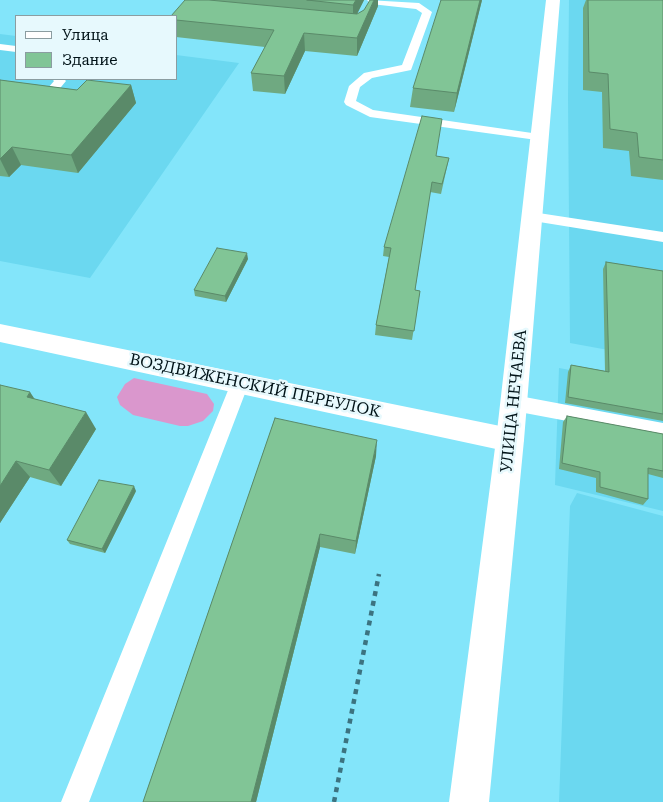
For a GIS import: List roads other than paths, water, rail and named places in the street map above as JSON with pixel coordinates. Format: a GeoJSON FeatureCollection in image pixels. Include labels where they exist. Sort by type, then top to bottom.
{"type":"FeatureCollection","features":[{"type":"Feature","properties":{"kind":"street","name":"УЛИЦА НЕЧАЕВА"},"geometry":{"type":"LineString","coordinates":[[470,802],[514,403],[552,0]]}},
{"type":"Feature","properties":{"kind":"street","name":"ВОЗДВИЖЕНСКИЙ ПЕРЕУЛОК"},"geometry":{"type":"LineString","coordinates":[[0,333],[510,440]]}},
{"type":"Feature","properties":{"kind":"lane"},"geometry":{"type":"LineString","coordinates":[[369,4],[419,6],[427,12],[407,68],[368,75],[355,86],[350,102],[356,107],[370,112],[539,138]]}},
{"type":"Feature","properties":{"kind":"lane"},"geometry":{"type":"LineString","coordinates":[[0,47],[15,49]]}},
{"type":"Feature","properties":{"kind":"lane"},"geometry":{"type":"LineString","coordinates":[[48,95],[59,80]]}},
{"type":"Feature","properties":{"kind":"lane"},"geometry":{"type":"LineString","coordinates":[[532,217],[663,237]]}},
{"type":"Feature","properties":{"kind":"lane"},"geometry":{"type":"LineString","coordinates":[[75,802],[240,383]]}},
{"type":"Feature","properties":{"kind":"lane"},"geometry":{"type":"LineString","coordinates":[[514,403],[663,431]]}}]}
